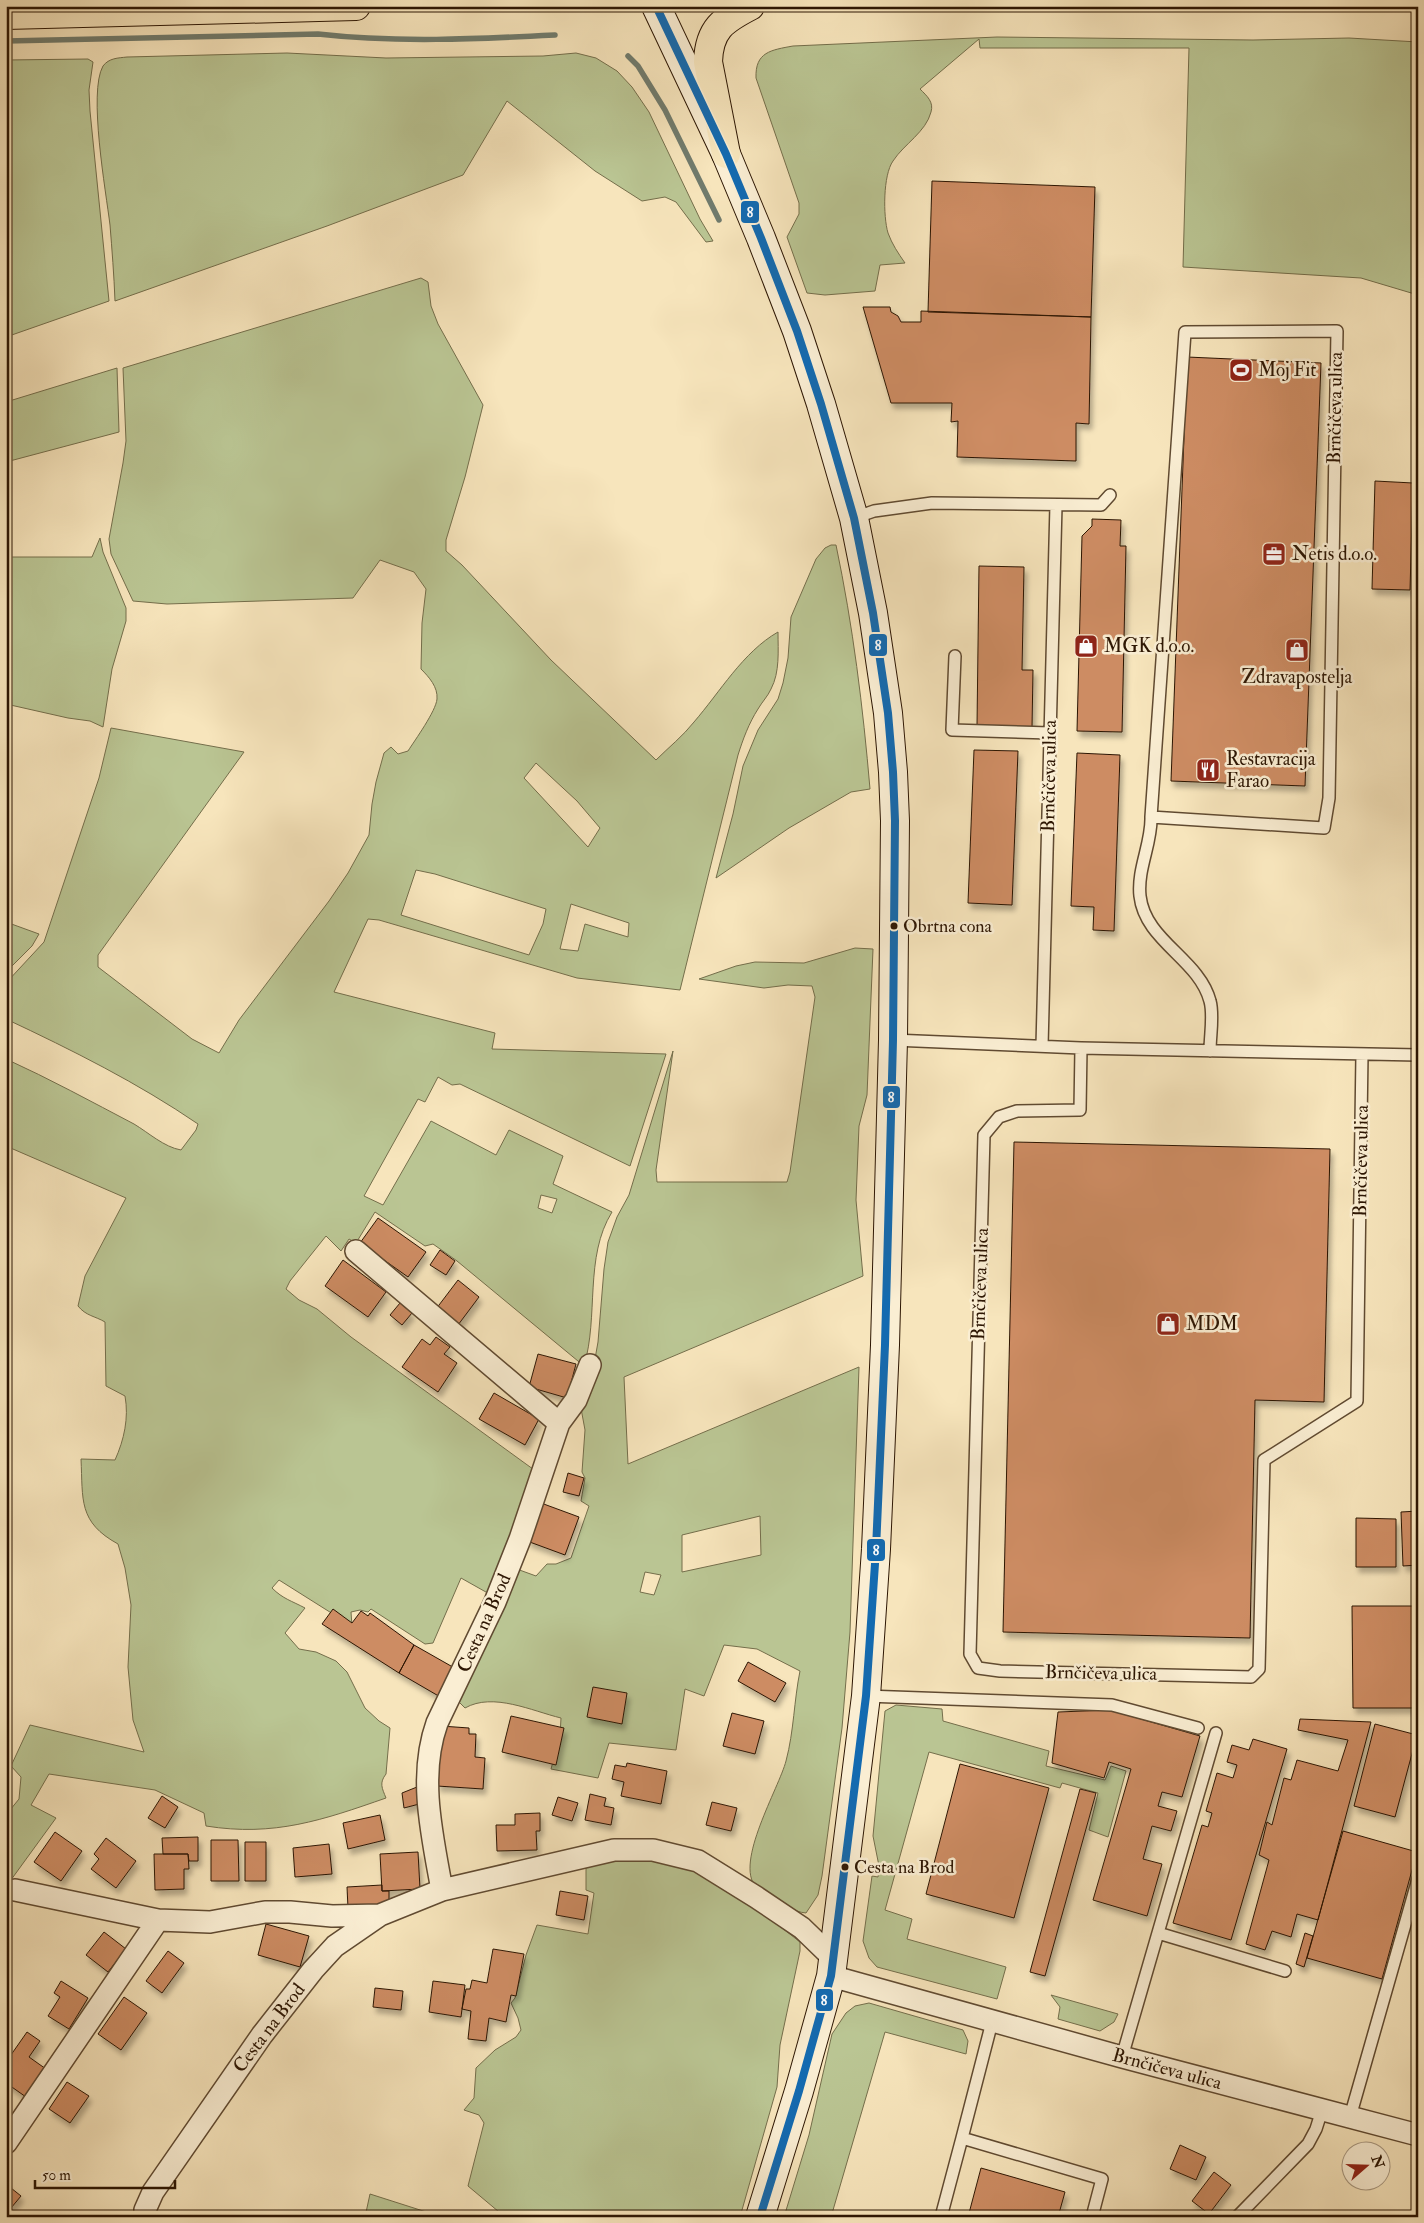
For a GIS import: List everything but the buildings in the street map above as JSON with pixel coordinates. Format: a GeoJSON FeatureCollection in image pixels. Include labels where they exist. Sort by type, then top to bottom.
{"type":"FeatureCollection","features":[{"type":"Feature","properties":{"kind":"main road"},"geometry":{"type":"LineString","coordinates":[[6,15],[356,6]]}},
{"type":"Feature","properties":{"kind":"main road"},"geometry":{"type":"LineString","coordinates":[[726,154],[708,62],[708,49],[713,34],[718,28],[734,15],[750,6]]}},
{"type":"Feature","properties":{"kind":"street"},"geometry":{"type":"LineString","coordinates":[[656,6],[726,154],[797,331],[821,404],[854,518],[873,613],[888,713],[893,772],[895,831],[893,1040],[884,1355],[876,1549],[866,1696],[832,1967],[799,2091],[760,2217]]}},
{"type":"Feature","properties":{"kind":"street"},"geometry":{"type":"LineString","coordinates":[[356,1251],[559,1423]]}},
{"type":"Feature","properties":{"kind":"street","name":"Cesta na Brod"},"geometry":{"type":"LineString","coordinates":[[442,1890],[429,1814],[427,1772],[430,1741],[495,1602],[520,1540],[559,1423],[576,1400],[590,1365]]}},
{"type":"Feature","properties":{"kind":"street","name":"Cesta na Brod"},"geometry":{"type":"LineString","coordinates":[[146,2217],[145,2210],[153,2192],[268,2028],[313,1970],[335,1946],[380,1915],[442,1890],[614,1850],[653,1850],[698,1861],[756,1897],[802,1928],[832,1967]]}},
{"type":"Feature","properties":{"kind":"street"},"geometry":{"type":"LineString","coordinates":[[15,1890],[158,1920],[210,1922],[265,1912],[332,1916],[380,1915]]}},
{"type":"Feature","properties":{"kind":"street"},"geometry":{"type":"LineString","coordinates":[[6,2143],[158,1920]]}},
{"type":"Feature","properties":{"kind":"street","name":"Brnčičeva ulica"},"geometry":{"type":"LineString","coordinates":[[832,1967],[992,2022],[1418,2135]]}},
{"type":"Feature","properties":{"kind":"lane","name":"Brnčičeva ulica"},"geometry":{"type":"LineString","coordinates":[[1152,817],[1324,828],[1329,798],[1337,331],[1185,332],[1152,817],[1152,831],[1143,860],[1140,896],[1146,913],[1158,935],[1200,979],[1210,1001],[1210,1050]]}},
{"type":"Feature","properties":{"kind":"lane"},"geometry":{"type":"LineString","coordinates":[[854,518],[874,511],[932,502],[1101,505],[1110,495]]}},
{"type":"Feature","properties":{"kind":"lane","name":"Brnčičeva ulica"},"geometry":{"type":"LineString","coordinates":[[1042,1046],[1056,505]]}},
{"type":"Feature","properties":{"kind":"lane"},"geometry":{"type":"LineString","coordinates":[[955,656],[952,730],[1050,733]]}},
{"type":"Feature","properties":{"kind":"lane"},"geometry":{"type":"LineString","coordinates":[[893,1040],[1081,1048],[1418,1055]]}},
{"type":"Feature","properties":{"kind":"lane","name":"Brnčičeva ulica"},"geometry":{"type":"LineString","coordinates":[[1081,1048],[1080,1110],[1017,1111],[999,1117],[984,1135],[970,1654],[978,1668],[1000,1671],[1251,1677],[1259,1669],[1264,1460],[1356,1401],[1362,1054]]}},
{"type":"Feature","properties":{"kind":"lane"},"geometry":{"type":"LineString","coordinates":[[866,1696],[1112,1705],[1198,1728]]}},
{"type":"Feature","properties":{"kind":"lane"},"geometry":{"type":"LineString","coordinates":[[1122,2057],[1216,1733]]}},
{"type":"Feature","properties":{"kind":"lane"},"geometry":{"type":"LineString","coordinates":[[1350,2117],[1418,1879]]}},
{"type":"Feature","properties":{"kind":"lane"},"geometry":{"type":"LineString","coordinates":[[1158,1933],[1285,1971]]}},
{"type":"Feature","properties":{"kind":"lane"},"geometry":{"type":"LineString","coordinates":[[941,2217],[992,2022]]}},
{"type":"Feature","properties":{"kind":"lane"},"geometry":{"type":"LineString","coordinates":[[1237,2217],[1308,2144],[1316,2129],[1322,2110]]}},
{"type":"Feature","properties":{"kind":"lane"},"geometry":{"type":"LineString","coordinates":[[962,2138],[1102,2179],[1092,2217]]}},
{"type":"Feature","properties":{"kind":"green space"},"geometry":{"type":"Polygon","coordinates":[[[997,37],[1253,40],[1349,38],[1418,42],[1418,295],[1361,278],[1183,267],[1189,48],[980,48],[979,39],[920,89],[932,105],[931,112],[920,132],[893,161],[887,176],[885,196],[886,226],[891,241],[905,263],[880,265],[875,291],[825,295],[807,293],[787,237],[799,214],[799,203],[756,78],[756,69],[761,58],[771,51],[793,46],[997,37]]]}},
{"type":"Feature","properties":{"kind":"green space"},"geometry":{"type":"Polygon","coordinates":[[[287,53],[386,58],[543,56],[576,53],[596,58],[617,71],[632,87],[649,112],[700,219],[713,241],[706,242],[676,202],[665,197],[642,201],[595,171],[507,101],[463,175],[327,226],[115,301],[110,225],[99,143],[97,97],[99,79],[105,63],[117,58],[127,57],[287,53]]]}},
{"type":"Feature","properties":{"kind":"green space"},"geometry":{"type":"Polygon","coordinates":[[[88,59],[93,62],[89,90],[90,111],[109,301],[6,337],[6,60],[88,59]]]}},
{"type":"Feature","properties":{"kind":"green space"},"geometry":{"type":"Polygon","coordinates":[[[421,278],[428,282],[431,306],[438,324],[483,405],[465,477],[446,540],[446,551],[462,565],[551,660],[656,760],[690,727],[743,661],[765,640],[778,632],[778,661],[774,682],[752,720],[738,755],[680,990],[577,978],[379,920],[368,919],[334,992],[495,1033],[492,1049],[666,1054],[630,1166],[460,1084],[452,1085],[438,1077],[425,1102],[418,1099],[364,1196],[383,1205],[431,1121],[496,1155],[509,1130],[563,1156],[553,1184],[612,1212],[603,1229],[598,1248],[591,1327],[584,1366],[457,1261],[433,1244],[425,1246],[375,1212],[356,1243],[349,1239],[341,1251],[326,1236],[290,1281],[286,1289],[299,1300],[317,1309],[351,1337],[537,1472],[493,1596],[461,1578],[433,1643],[425,1644],[371,1609],[368,1612],[360,1610],[351,1612],[352,1626],[279,1580],[272,1588],[305,1608],[285,1633],[299,1649],[316,1652],[336,1661],[347,1672],[365,1708],[390,1728],[386,1774],[382,1783],[386,1798],[341,1813],[298,1824],[276,1828],[231,1829],[206,1826],[204,1813],[155,1790],[49,1774],[31,1805],[56,1818],[8,1884],[6,1883],[6,1815],[19,1799],[21,1777],[11,1766],[30,1725],[144,1752],[133,1720],[128,1667],[131,1605],[125,1568],[118,1544],[105,1536],[96,1527],[85,1509],[81,1459],[115,1460],[125,1429],[125,1396],[106,1386],[105,1322],[87,1314],[78,1306],[85,1276],[126,1198],[6,1146],[6,1059],[134,1124],[163,1143],[175,1148],[181,1150],[196,1130],[198,1124],[104,1068],[6,1019],[6,983],[44,942],[99,778],[111,728],[244,752],[98,955],[98,967],[192,1039],[219,1053],[239,1020],[329,901],[348,873],[369,835],[376,782],[384,753],[391,747],[398,754],[408,751],[429,718],[437,699],[434,686],[421,669],[422,623],[426,589],[414,572],[380,560],[353,598],[167,604],[133,601],[111,554],[109,539],[126,441],[123,368],[421,278]],[[536,763],[524,778],[588,847],[600,828],[577,801],[536,763]],[[416,870],[401,915],[529,955],[543,924],[546,909],[435,874],[416,870]],[[571,904],[560,949],[578,951],[585,924],[628,937],[629,923],[571,904]],[[541,1195],[538,1208],[552,1213],[557,1199],[541,1195]]]}},
{"type":"Feature","properties":{"kind":"green space"},"geometry":{"type":"Polygon","coordinates":[[[117,368],[119,432],[6,462],[6,402],[117,368]]]}},
{"type":"Feature","properties":{"kind":"green space"},"geometry":{"type":"Polygon","coordinates":[[[100,538],[103,552],[126,608],[126,621],[112,669],[103,727],[90,721],[6,704],[6,557],[92,557],[100,538]]]}},
{"type":"Feature","properties":{"kind":"green space"},"geometry":{"type":"Polygon","coordinates":[[[836,545],[852,636],[861,697],[870,789],[851,792],[789,828],[716,878],[733,814],[743,766],[758,730],[778,699],[783,683],[788,658],[791,617],[816,559],[825,548],[836,545]]]}},
{"type":"Feature","properties":{"kind":"green space"},"geometry":{"type":"Polygon","coordinates":[[[6,922],[39,934],[32,946],[6,972],[6,922]]]}},
{"type":"Feature","properties":{"kind":"green space"},"geometry":{"type":"Polygon","coordinates":[[[855,948],[873,949],[867,1095],[859,1126],[856,1200],[863,1276],[624,1377],[628,1464],[859,1367],[850,1632],[842,1728],[822,1876],[818,1895],[806,1913],[792,1909],[759,1890],[751,1876],[750,1861],[760,1825],[786,1761],[800,1671],[757,1649],[724,1645],[704,1696],[685,1689],[676,1750],[609,1743],[598,1778],[551,1769],[560,1736],[561,1718],[500,1702],[476,1704],[465,1708],[455,1698],[514,1568],[536,1576],[547,1564],[556,1564],[571,1558],[589,1506],[581,1501],[585,1478],[582,1472],[585,1430],[580,1403],[593,1370],[598,1342],[608,1242],[617,1217],[629,1195],[673,1051],[656,1170],[657,1182],[787,1182],[815,997],[812,986],[788,985],[764,988],[699,979],[736,966],[755,962],[804,963],[855,948]],[[760,1516],[682,1535],[682,1572],[761,1555],[760,1516]],[[645,1572],[640,1592],[654,1595],[661,1575],[645,1572]]]}},
{"type":"Feature","properties":{"kind":"green space"},"geometry":{"type":"Polygon","coordinates":[[[896,1705],[942,1709],[943,1721],[1049,1751],[1046,1766],[1105,1780],[1111,1766],[1126,1771],[1108,1837],[1089,1830],[1098,1793],[1062,1783],[1060,1788],[929,1752],[885,1910],[912,1919],[907,1939],[1006,1967],[997,1999],[877,1967],[869,1958],[863,1941],[872,1876],[878,1877],[879,1866],[873,1836],[885,1711],[896,1705]]]}},
{"type":"Feature","properties":{"kind":"green space"},"geometry":{"type":"Polygon","coordinates":[[[647,1856],[702,1873],[758,1909],[800,1942],[800,1951],[780,2045],[777,2087],[740,2217],[505,2217],[468,2186],[484,2123],[479,2115],[464,2110],[474,2098],[476,2068],[495,2050],[516,2037],[521,2030],[511,2003],[515,1998],[526,1955],[537,1925],[588,1934],[594,1893],[586,1890],[586,1863],[647,1856]]]}},
{"type":"Feature","properties":{"kind":"green space"},"geometry":{"type":"Polygon","coordinates":[[[1051,1995],[1118,2014],[1114,2022],[1100,2031],[1058,2019],[1060,2007],[1051,1995]]]}},
{"type":"Feature","properties":{"kind":"green space"},"geometry":{"type":"Polygon","coordinates":[[[869,2003],[963,2030],[968,2041],[966,2054],[885,2032],[831,2217],[784,2217],[809,2135],[832,2034],[846,2013],[855,2006],[869,2003]]]}},
{"type":"Feature","properties":{"kind":"green space"},"geometry":{"type":"Polygon","coordinates":[[[370,2194],[442,2217],[365,2217],[370,2194]]]}},
{"type":"Feature","properties":{"kind":"waterway"},"geometry":{"type":"LineString","coordinates":[[6,41],[318,34],[377,39],[466,39],[555,35]]}},
{"type":"Feature","properties":{"kind":"waterway"},"geometry":{"type":"LineString","coordinates":[[628,56],[638,66],[665,110],[719,220]]}},
{"type":"Feature","properties":{"kind":"transit line","name":"8"},"geometry":{"type":"LineString","coordinates":[[656,6],[726,154],[761,238],[797,331],[821,404],[854,518],[873,613],[888,713],[893,772],[895,821],[893,1040],[885,1345],[876,1549],[866,1696],[831,1976],[799,2091],[760,2217]]}},
{"type":"Feature","properties":{"kind":"place","name":"Moj Fit"},"geometry":{"type":"Point","coordinates":[1241,370]}},
{"type":"Feature","properties":{"kind":"place","name":"Netis d.o.o."},"geometry":{"type":"Point","coordinates":[1274,554]}},
{"type":"Feature","properties":{"kind":"place","name":"MGK d.o.o."},"geometry":{"type":"Point","coordinates":[1086,646]}},
{"type":"Feature","properties":{"kind":"place","name":"Zdravapostelja"},"geometry":{"type":"Point","coordinates":[1297,650]}},
{"type":"Feature","properties":{"kind":"place","name":"Restavracija Farao"},"geometry":{"type":"Point","coordinates":[1208,770]}},
{"type":"Feature","properties":{"kind":"place","name":"Obrtna cona"},"geometry":{"type":"Point","coordinates":[894,926]}},
{"type":"Feature","properties":{"kind":"place","name":"MDM"},"geometry":{"type":"Point","coordinates":[1168,1324]}},
{"type":"Feature","properties":{"kind":"place","name":"Cesta na Brod"},"geometry":{"type":"Point","coordinates":[845,1867]}}]}
